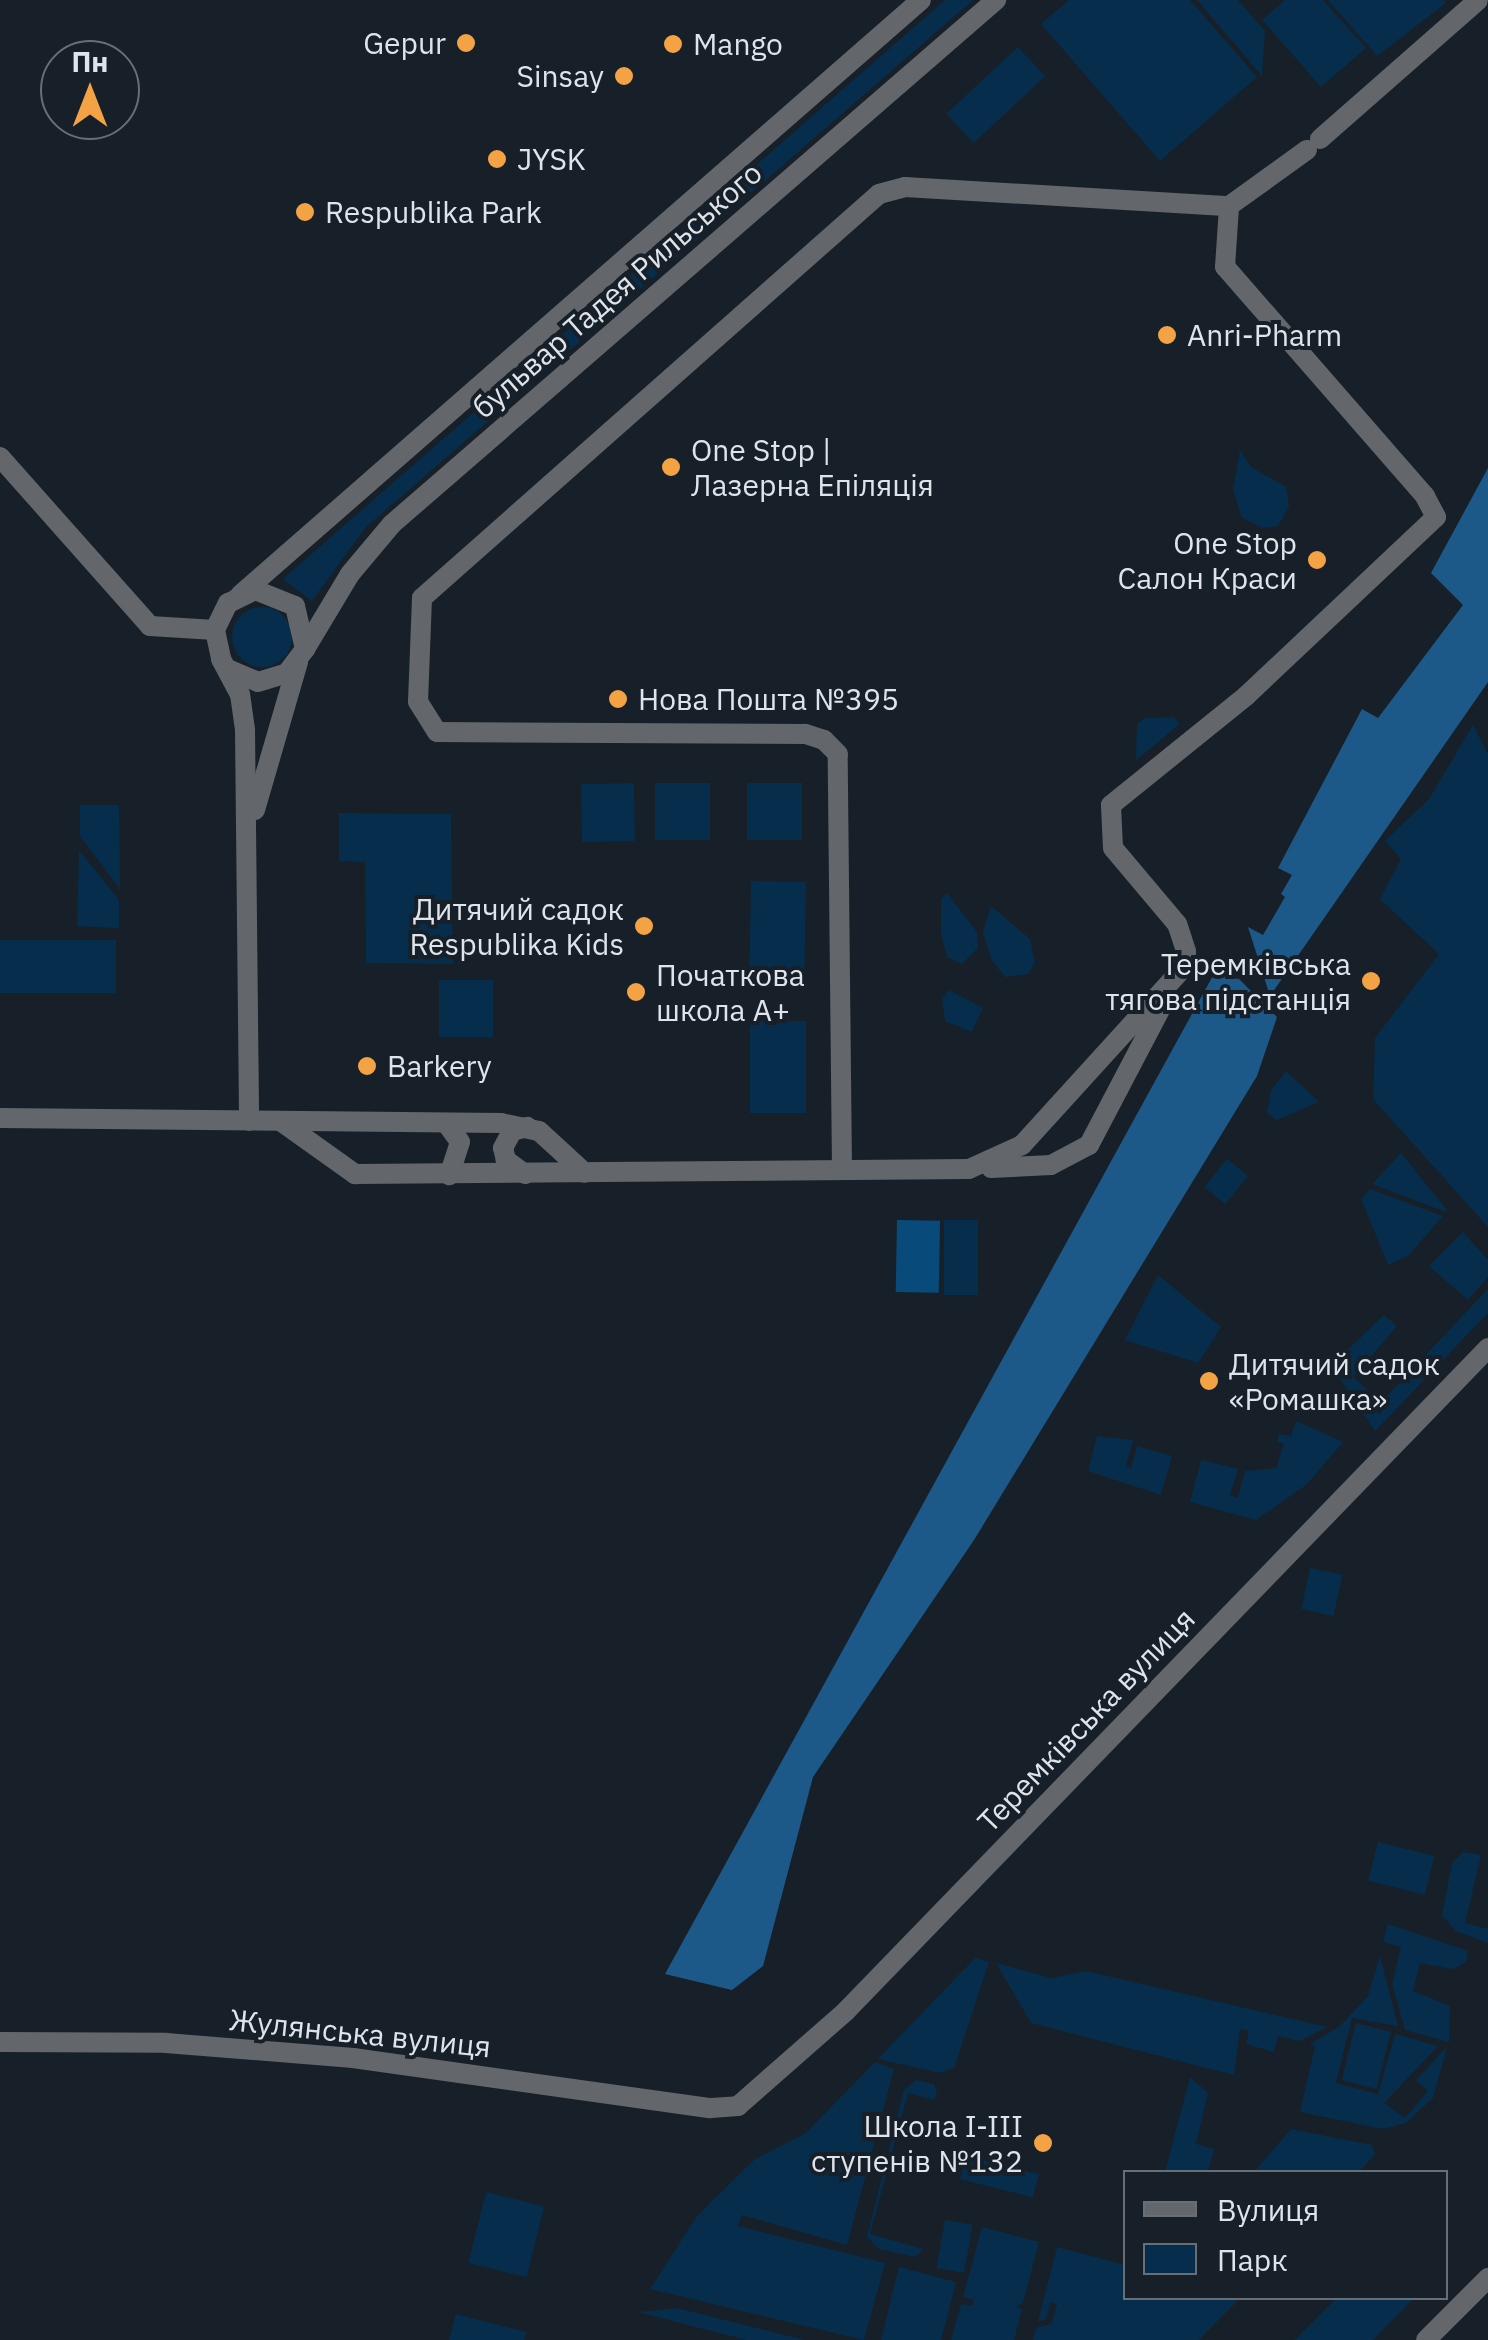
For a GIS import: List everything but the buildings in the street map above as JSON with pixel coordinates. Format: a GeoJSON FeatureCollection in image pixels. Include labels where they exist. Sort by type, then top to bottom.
{"type":"FeatureCollection","features":[{"type":"Feature","properties":{"kind":"street","name":"бульвар Тадея Рильського"},"geometry":{"type":"LineString","coordinates":[[240,595],[921,0]]}},
{"type":"Feature","properties":{"kind":"street","name":"бульвар Тадея Рильського"},"geometry":{"type":"LineString","coordinates":[[250,826],[302,656],[350,574],[392,524],[996,0]]}},
{"type":"Feature","properties":{"kind":"street"},"geometry":{"type":"LineString","coordinates":[[842,1170],[838,754],[824,740],[805,734],[437,732],[423,718],[418,702],[424,592],[872,199],[905,188],[1229,206],[1314,145],[1478,0]]}},
{"type":"Feature","properties":{"kind":"street"},"geometry":{"type":"LineString","coordinates":[[282,1122],[339,1168],[449,1175],[1036,1167],[1077,1157],[1100,1129],[1175,982],[1186,951],[1177,924],[1113,848],[1111,805],[1246,696],[1436,518],[1425,496],[1225,266],[1229,206]]}},
{"type":"Feature","properties":{"kind":"street"},"geometry":{"type":"LineString","coordinates":[[0,457],[150,626],[215,630]]}},
{"type":"Feature","properties":{"kind":"street"},"geometry":{"type":"LineString","coordinates":[[270,591],[290,600],[303,618],[302,656],[274,680],[230,670],[215,630],[219,616],[240,595],[270,591]]}},
{"type":"Feature","properties":{"kind":"street","name":"бульвар Тадея Рильського"},"geometry":{"type":"LineString","coordinates":[[230,670],[245,730],[250,826],[248,1121]]}},
{"type":"Feature","properties":{"kind":"street"},"geometry":{"type":"LineString","coordinates":[[970,1168],[1022,1145],[1175,982]]}},
{"type":"Feature","properties":{"kind":"street"},"geometry":{"type":"LineString","coordinates":[[0,1118],[526,1127],[552,1139],[586,1173]]}},
{"type":"Feature","properties":{"kind":"street"},"geometry":{"type":"LineString","coordinates":[[339,1168],[329,1148],[344,1124]]}},
{"type":"Feature","properties":{"kind":"street"},"geometry":{"type":"LineString","coordinates":[[447,1124],[460,1142],[449,1175]]}},
{"type":"Feature","properties":{"kind":"street"},"geometry":{"type":"LineString","coordinates":[[525,1174],[506,1160],[503,1148],[512,1131],[526,1127]]}},
{"type":"Feature","properties":{"kind":"street","name":"Теремківська вулиця"},"geometry":{"type":"LineString","coordinates":[[711,2108],[738,2106],[846,2011],[1488,1348]]}},
{"type":"Feature","properties":{"kind":"street","name":"Жулянська вулиця"},"geometry":{"type":"LineString","coordinates":[[0,2042],[166,2043],[353,2058],[711,2108]]}},
{"type":"Feature","properties":{"kind":"street"},"geometry":{"type":"LineString","coordinates":[[1426,2340],[1488,2278]]}},
{"type":"Feature","properties":{"kind":"green space"},"geometry":{"type":"Polygon","coordinates":[[[945,0],[973,0],[365,528],[312,601],[283,579],[945,0]]]}},
{"type":"Feature","properties":{"kind":"green space"},"geometry":{"type":"Polygon","coordinates":[[[1069,0],[1190,0],[1257,77],[1160,161],[1041,24],[1069,0]]]}},
{"type":"Feature","properties":{"kind":"green space"},"geometry":{"type":"Polygon","coordinates":[[[1197,0],[1238,0],[1265,31],[1262,76],[1197,0]]]}},
{"type":"Feature","properties":{"kind":"green space"},"geometry":{"type":"Polygon","coordinates":[[[1285,0],[1323,0],[1366,48],[1321,87],[1262,20],[1285,0]]]}},
{"type":"Feature","properties":{"kind":"green space"},"geometry":{"type":"Polygon","coordinates":[[[1328,0],[1443,0],[1446,3],[1377,56],[1328,0]]]}},
{"type":"Feature","properties":{"kind":"green space"},"geometry":{"type":"Polygon","coordinates":[[[1018,47],[1045,76],[974,143],[946,114],[1018,47]]]}},
{"type":"Feature","properties":{"kind":"green space"},"geometry":{"type":"Polygon","coordinates":[[[1240,450],[1251,467],[1286,487],[1289,506],[1278,526],[1263,528],[1242,518],[1233,490],[1240,450]]]}},
{"type":"Feature","properties":{"kind":"green space"},"geometry":{"type":"Polygon","coordinates":[[[262,607],[283,616],[292,637],[283,658],[262,667],[241,658],[232,637],[241,616],[262,607]]]}},
{"type":"Feature","properties":{"kind":"green space"},"geometry":{"type":"Polygon","coordinates":[[[1174,717],[1180,724],[1136,760],[1137,724],[1144,718],[1174,717]]]}},
{"type":"Feature","properties":{"kind":"green space"},"geometry":{"type":"Polygon","coordinates":[[[1473,725],[1488,754],[1488,1227],[1373,1099],[1375,1038],[1439,954],[1380,899],[1401,859],[1385,841],[1429,799],[1473,725]]]}},
{"type":"Feature","properties":{"kind":"green space"},"geometry":{"type":"Polygon","coordinates":[[[634,783],[635,841],[582,842],[581,784],[634,783]]]}},
{"type":"Feature","properties":{"kind":"green space"},"geometry":{"type":"Polygon","coordinates":[[[655,783],[710,783],[710,840],[655,840],[655,783]]]}},
{"type":"Feature","properties":{"kind":"green space"},"geometry":{"type":"Polygon","coordinates":[[[747,783],[802,783],[802,840],[747,840],[747,783]]]}},
{"type":"Feature","properties":{"kind":"green space"},"geometry":{"type":"Polygon","coordinates":[[[80,805],[119,805],[120,889],[80,836],[80,805]]]}},
{"type":"Feature","properties":{"kind":"green space"},"geometry":{"type":"Polygon","coordinates":[[[339,813],[451,814],[453,964],[366,963],[365,862],[339,861],[339,813]]]}},
{"type":"Feature","properties":{"kind":"green space"},"geometry":{"type":"Polygon","coordinates":[[[79,850],[119,900],[119,928],[77,926],[79,850]]]}},
{"type":"Feature","properties":{"kind":"green space"},"geometry":{"type":"Polygon","coordinates":[[[751,881],[806,882],[804,972],[749,971],[751,881]]]}},
{"type":"Feature","properties":{"kind":"green space"},"geometry":{"type":"Polygon","coordinates":[[[947,893],[977,932],[978,948],[962,964],[947,957],[941,934],[941,899],[947,893]]]}},
{"type":"Feature","properties":{"kind":"green space"},"geometry":{"type":"Polygon","coordinates":[[[991,906],[1030,939],[1035,963],[1028,974],[1005,977],[991,959],[983,932],[991,906]]]}},
{"type":"Feature","properties":{"kind":"green space"},"geometry":{"type":"Polygon","coordinates":[[[0,940],[116,940],[116,993],[0,993],[0,940]]]}},
{"type":"Feature","properties":{"kind":"green space"},"geometry":{"type":"Polygon","coordinates":[[[439,980],[493,980],[493,1037],[439,1037],[439,980]]]}},
{"type":"Feature","properties":{"kind":"green space"},"geometry":{"type":"Polygon","coordinates":[[[949,990],[983,1008],[972,1032],[945,1021],[942,999],[949,990]]]}},
{"type":"Feature","properties":{"kind":"green space"},"geometry":{"type":"Polygon","coordinates":[[[750,1021],[806,1021],[806,1113],[750,1113],[750,1021]]]}},
{"type":"Feature","properties":{"kind":"green space"},"geometry":{"type":"Polygon","coordinates":[[[1286,1071],[1319,1102],[1277,1120],[1267,1113],[1271,1091],[1286,1071]]]}},
{"type":"Feature","properties":{"kind":"green space"},"geometry":{"type":"Polygon","coordinates":[[[1401,1153],[1447,1210],[1446,1212],[1372,1184],[1401,1153]]]}},
{"type":"Feature","properties":{"kind":"green space"},"geometry":{"type":"Polygon","coordinates":[[[1227,1159],[1248,1176],[1225,1204],[1204,1187],[1227,1159]]]}},
{"type":"Feature","properties":{"kind":"green space"},"geometry":{"type":"Polygon","coordinates":[[[1370,1189],[1443,1216],[1408,1256],[1388,1265],[1361,1199],[1370,1189]]]}},
{"type":"Feature","properties":{"kind":"green space"},"geometry":{"type":"Polygon","coordinates":[[[944,1220],[978,1220],[978,1295],[944,1295],[944,1220]]]}},
{"type":"Feature","properties":{"kind":"green space"},"geometry":{"type":"Polygon","coordinates":[[[1463,1232],[1488,1260],[1488,1277],[1468,1300],[1429,1266],[1463,1232]]]}},
{"type":"Feature","properties":{"kind":"green space"},"geometry":{"type":"Polygon","coordinates":[[[1158,1275],[1221,1327],[1198,1363],[1125,1340],[1158,1275]]]}},
{"type":"Feature","properties":{"kind":"green space"},"geometry":{"type":"Polygon","coordinates":[[[1488,1289],[1488,1313],[1375,1431],[1336,1373],[1340,1357],[1384,1315],[1397,1326],[1353,1377],[1381,1402],[1488,1289]]]}},
{"type":"Feature","properties":{"kind":"green space"},"geometry":{"type":"Polygon","coordinates":[[[1296,1421],[1343,1442],[1306,1485],[1256,1520],[1190,1502],[1201,1460],[1238,1469],[1230,1495],[1238,1498],[1245,1471],[1276,1468],[1284,1444],[1277,1442],[1279,1434],[1291,1436],[1296,1421]]]}},
{"type":"Feature","properties":{"kind":"green space"},"geometry":{"type":"Polygon","coordinates":[[[1097,1436],[1133,1440],[1126,1466],[1131,1468],[1137,1446],[1172,1456],[1161,1495],[1088,1471],[1097,1436]]]}},
{"type":"Feature","properties":{"kind":"green space"},"geometry":{"type":"Polygon","coordinates":[[[1310,1568],[1342,1575],[1334,1616],[1301,1609],[1310,1568]]]}},
{"type":"Feature","properties":{"kind":"green space"},"geometry":{"type":"Polygon","coordinates":[[[1378,1842],[1434,1856],[1425,1895],[1368,1881],[1378,1842]]]}},
{"type":"Feature","properties":{"kind":"green space"},"geometry":{"type":"Polygon","coordinates":[[[1463,1852],[1481,1855],[1465,1923],[1488,1929],[1488,1943],[1456,1931],[1442,1915],[1452,1863],[1463,1852]]]}},
{"type":"Feature","properties":{"kind":"green space"},"geometry":{"type":"Polygon","coordinates":[[[1388,1924],[1468,1951],[1466,1962],[1453,1969],[1420,1963],[1413,1991],[1450,2006],[1449,2042],[1405,2030],[1392,1984],[1401,1947],[1383,1942],[1388,1924]]]}},
{"type":"Feature","properties":{"kind":"green space"},"geometry":{"type":"Polygon","coordinates":[[[1380,1956],[1398,2026],[1352,2018],[1336,2083],[1378,2094],[1395,2034],[1438,2046],[1384,2103],[1405,2118],[1428,2091],[1416,2080],[1447,2047],[1433,2098],[1406,2123],[1383,2129],[1300,2112],[1315,2046],[1310,2044],[1340,2026],[1368,1996],[1380,1956]]]}},
{"type":"Feature","properties":{"kind":"green space"},"geometry":{"type":"Polygon","coordinates":[[[975,1958],[989,1962],[954,2068],[940,2073],[878,2059],[975,1958]]]}},
{"type":"Feature","properties":{"kind":"green space"},"geometry":{"type":"Polygon","coordinates":[[[996,1963],[1051,1978],[1086,1971],[1327,2027],[1300,2041],[1278,2036],[1274,2052],[1246,2044],[1249,2031],[1240,2029],[1234,2075],[1031,2023],[996,1963]]]}},
{"type":"Feature","properties":{"kind":"green space"},"geometry":{"type":"Polygon","coordinates":[[[1356,2023],[1391,2032],[1377,2089],[1342,2080],[1356,2023]]]}},
{"type":"Feature","properties":{"kind":"green space"},"geometry":{"type":"Polygon","coordinates":[[[875,2062],[894,2069],[847,2245],[742,2215],[738,2226],[885,2263],[864,2340],[650,2289],[697,2216],[755,2159],[806,2133],[875,2062]]]}},
{"type":"Feature","properties":{"kind":"green space"},"geometry":{"type":"Polygon","coordinates":[[[1190,2077],[1208,2093],[1196,2144],[1214,2149],[1209,2170],[1166,2170],[1190,2077]]]}},
{"type":"Feature","properties":{"kind":"green space"},"geometry":{"type":"Polygon","coordinates":[[[916,2080],[934,2084],[937,2092],[934,2100],[908,2093],[870,2234],[923,2249],[915,2257],[879,2249],[867,2237],[904,2090],[916,2080]]]}},
{"type":"Feature","properties":{"kind":"green space"},"geometry":{"type":"Polygon","coordinates":[[[1291,2129],[1372,2145],[1375,2154],[1361,2170],[1256,2170],[1291,2129]]]}},
{"type":"Feature","properties":{"kind":"green space"},"geometry":{"type":"Polygon","coordinates":[[[966,2156],[1039,2174],[1033,2197],[960,2179],[966,2156]]]}},
{"type":"Feature","properties":{"kind":"green space"},"geometry":{"type":"Polygon","coordinates":[[[486,2192],[544,2207],[527,2277],[468,2263],[486,2192]]]}},
{"type":"Feature","properties":{"kind":"green space"},"geometry":{"type":"Polygon","coordinates":[[[945,2220],[973,2225],[964,2273],[936,2268],[945,2220]]]}},
{"type":"Feature","properties":{"kind":"green space"},"geometry":{"type":"Polygon","coordinates":[[[982,2227],[1039,2242],[1023,2303],[1016,2307],[1022,2309],[1014,2340],[951,2340],[961,2304],[972,2306],[973,2300],[963,2297],[982,2227]]]}},
{"type":"Feature","properties":{"kind":"green space"},"geometry":{"type":"Polygon","coordinates":[[[1057,2247],[1123,2264],[1123,2300],[1238,2300],[1199,2340],[1033,2340],[1036,2328],[1051,2324],[1057,2304],[1051,2302],[1046,2319],[1038,2322],[1057,2247]]]}},
{"type":"Feature","properties":{"kind":"green space"},"geometry":{"type":"Polygon","coordinates":[[[899,2267],[956,2282],[941,2340],[881,2340],[899,2267]]]}},
{"type":"Feature","properties":{"kind":"green space"},"geometry":{"type":"Polygon","coordinates":[[[1335,2300],[1412,2300],[1373,2340],[1295,2340],[1335,2300]]]}},
{"type":"Feature","properties":{"kind":"green space"},"geometry":{"type":"Polygon","coordinates":[[[677,2308],[805,2340],[746,2340],[638,2312],[677,2308]]]}},
{"type":"Feature","properties":{"kind":"green space"},"geometry":{"type":"Polygon","coordinates":[[[456,2314],[526,2332],[524,2340],[449,2340],[456,2314]]]}},
{"type":"Feature","properties":{"kind":"shaded area"},"geometry":{"type":"Polygon","coordinates":[[[1488,468],[1488,682],[1270,996],[1248,927],[1263,935],[1285,897],[1281,894],[1292,875],[1278,868],[1362,709],[1378,718],[1463,605],[1431,573],[1488,468]]]}},
{"type":"Feature","properties":{"kind":"shaded area"},"geometry":{"type":"Polygon","coordinates":[[[1221,961],[1277,1017],[1257,1076],[974,1540],[813,1777],[763,1966],[732,1990],[665,1974],[1221,961]]]}},
{"type":"Feature","properties":{"kind":"shaded area"},"geometry":{"type":"Polygon","coordinates":[[[897,1220],[940,1221],[939,1293],[896,1292],[897,1220]]]}},
{"type":"Feature","properties":{"kind":"place","name":"Gepur"},"geometry":{"type":"Point","coordinates":[466,43]}},
{"type":"Feature","properties":{"kind":"place","name":"Mango"},"geometry":{"type":"Point","coordinates":[673,44]}},
{"type":"Feature","properties":{"kind":"place","name":"Sinsay"},"geometry":{"type":"Point","coordinates":[624,76]}},
{"type":"Feature","properties":{"kind":"place","name":"JYSK"},"geometry":{"type":"Point","coordinates":[497,159]}},
{"type":"Feature","properties":{"kind":"place","name":"Respublika Park"},"geometry":{"type":"Point","coordinates":[305,212]}},
{"type":"Feature","properties":{"kind":"place","name":"Anri-Pharm"},"geometry":{"type":"Point","coordinates":[1167,335]}},
{"type":"Feature","properties":{"kind":"place","name":"One Stop | Лазерна Епіляція"},"geometry":{"type":"Point","coordinates":[671,467]}},
{"type":"Feature","properties":{"kind":"place","name":"One Stop Салон Краси"},"geometry":{"type":"Point","coordinates":[1317,560]}},
{"type":"Feature","properties":{"kind":"place","name":"Нова Пошта №395"},"geometry":{"type":"Point","coordinates":[618,699]}},
{"type":"Feature","properties":{"kind":"place","name":"Дитячий садок Respublika Kids"},"geometry":{"type":"Point","coordinates":[644,926]}},
{"type":"Feature","properties":{"kind":"place","name":"Теремківська тягова підстанція"},"geometry":{"type":"Point","coordinates":[1371,981]}},
{"type":"Feature","properties":{"kind":"place","name":"Початкова школа А+"},"geometry":{"type":"Point","coordinates":[636,992]}},
{"type":"Feature","properties":{"kind":"place","name":"Barkery"},"geometry":{"type":"Point","coordinates":[367,1066]}},
{"type":"Feature","properties":{"kind":"place","name":"Дитячий садок «Ромашка»"},"geometry":{"type":"Point","coordinates":[1209,1381]}},
{"type":"Feature","properties":{"kind":"place","name":"Школа І-ІІІ ступенів №132"},"geometry":{"type":"Point","coordinates":[1043,2143]}}]}
